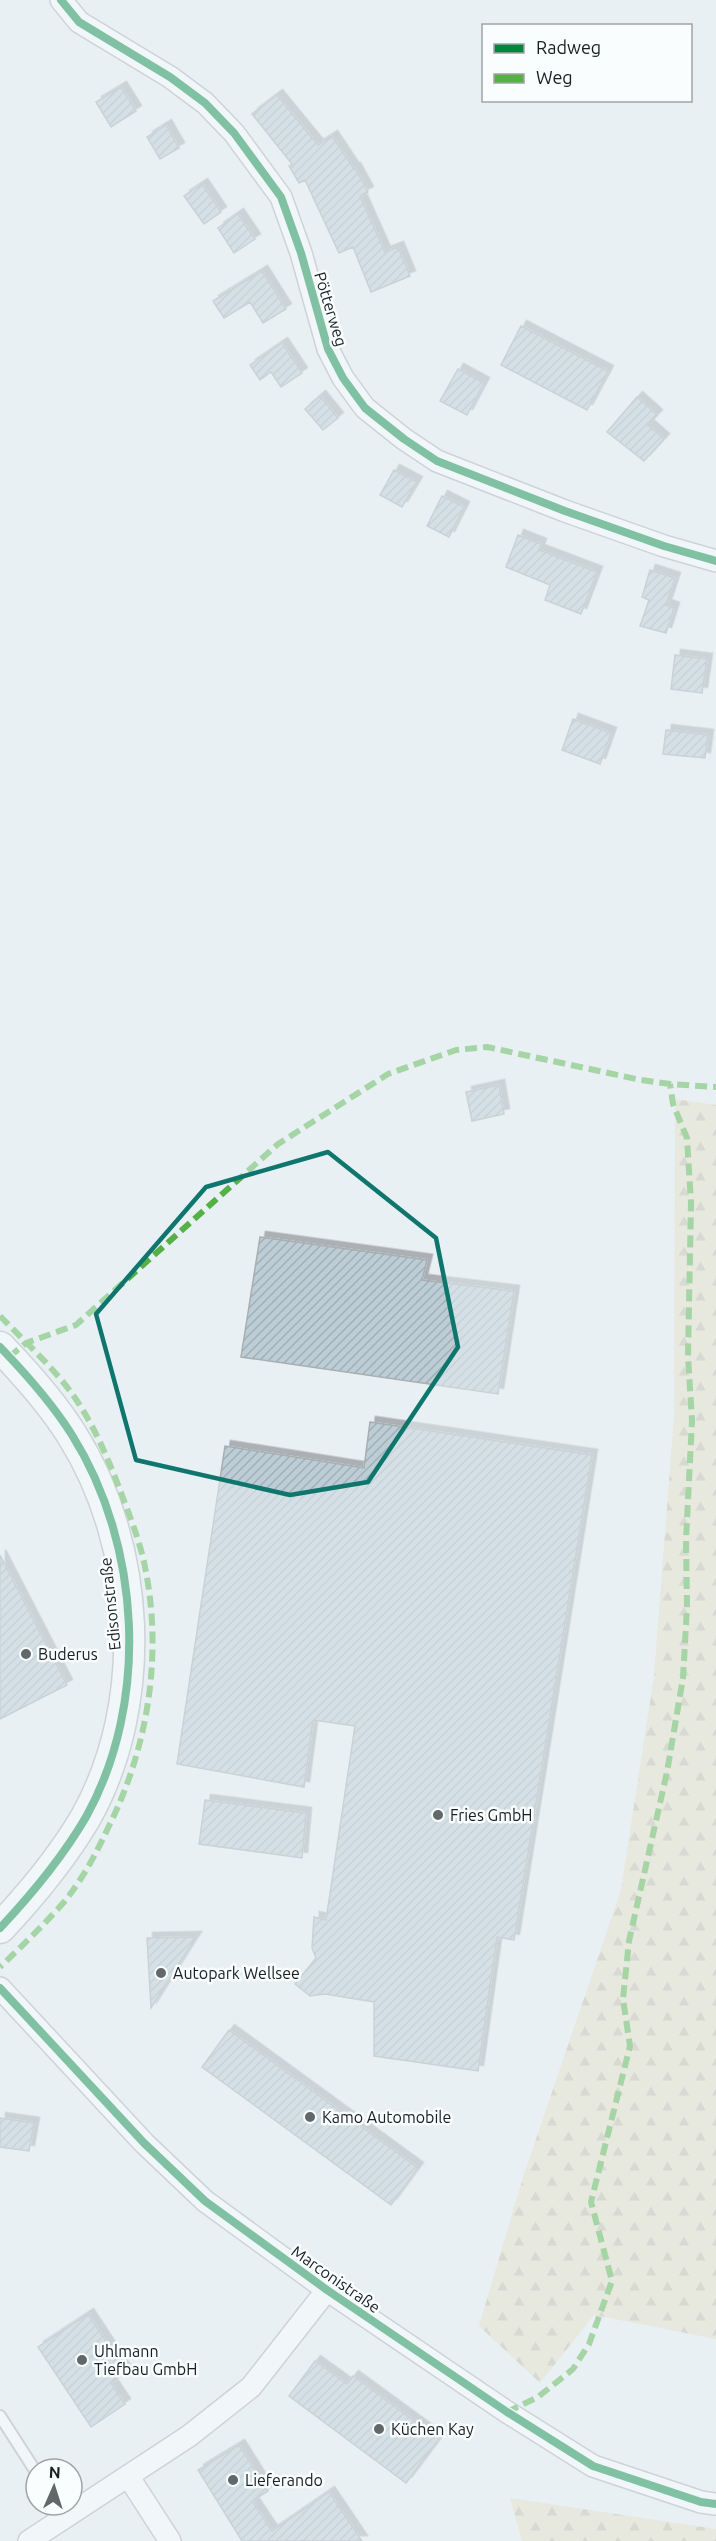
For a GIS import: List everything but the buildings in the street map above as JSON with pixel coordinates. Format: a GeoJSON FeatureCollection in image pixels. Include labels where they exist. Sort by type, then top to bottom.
{"type":"FeatureCollection","features":[{"type":"Feature","properties":{"kind":"street","name":"Pötterweg"},"geometry":{"type":"LineString","coordinates":[[61,0],[79,22],[170,77],[205,103],[234,133],[281,197],[301,253],[328,349],[343,378],[365,408],[404,439],[437,461],[566,511],[664,546],[716,561]]}},
{"type":"Feature","properties":{"kind":"street","name":"Edisonstraße"},"geometry":{"type":"LineString","coordinates":[[0,1347],[44,1396],[71,1433],[103,1499],[115,1535],[124,1577],[129,1666],[121,1719],[110,1760],[96,1797],[52,1869],[0,1928]]}},
{"type":"Feature","properties":{"kind":"street","name":"Marconistraße"},"geometry":{"type":"LineString","coordinates":[[0,1988],[144,2144],[205,2201],[327,2290],[507,2412],[593,2466],[701,2502],[716,2504]]}},
{"type":"Feature","properties":{"kind":"street"},"geometry":{"type":"LineString","coordinates":[[84,2499],[128,2476],[189,2436],[251,2387],[327,2290]]}},
{"type":"Feature","properties":{"kind":"street"},"geometry":{"type":"LineString","coordinates":[[128,2476],[170,2541]]}},
{"type":"Feature","properties":{"kind":"street"},"geometry":{"type":"LineString","coordinates":[[29,2541],[55,2517]]}},
{"type":"Feature","properties":{"kind":"lane"},"geometry":{"type":"LineString","coordinates":[[0,2416],[26,2457]]}},
{"type":"Feature","properties":{"kind":"highlighted area"},"geometry":{"type":"Polygon","coordinates":[[[328,1152],[436,1238],[458,1347],[368,1482],[290,1495],[136,1460],[96,1314],[206,1187],[328,1152]]]}},
{"type":"Feature","properties":{"kind":"green space"},"geometry":{"type":"Polygon","coordinates":[[[675,1099],[716,1105],[716,2339],[594,2315],[540,2383],[479,2326],[524,2174],[621,1890],[654,1676],[674,1417],[675,1099]]]}},
{"type":"Feature","properties":{"kind":"green space"},"geometry":{"type":"Polygon","coordinates":[[[510,2498],[716,2529],[716,2541],[522,2541],[510,2498]]]}},
{"type":"Feature","properties":{"kind":"marked path"},"geometry":{"type":"LineString","coordinates":[[9,1357],[26,1343],[76,1325],[278,1144],[388,1074],[456,1050],[487,1047],[641,1080],[716,1087]]}},
{"type":"Feature","properties":{"kind":"marked path"},"geometry":{"type":"LineString","coordinates":[[507,2412],[538,2397],[573,2369],[589,2344],[612,2281],[591,2202],[630,2046],[623,1999],[629,1941],[667,1772],[683,1678],[687,1607],[686,1540],[692,1421],[688,1356],[691,1203],[687,1138],[673,1104],[670,1084]]}},
{"type":"Feature","properties":{"kind":"marked path"},"geometry":{"type":"LineString","coordinates":[[0,1316],[73,1395],[97,1437],[116,1479],[140,1547],[150,1600],[152,1634],[152,1667],[142,1733],[122,1797],[108,1828],[71,1894],[0,1967]]}},
{"type":"Feature","properties":{"kind":"cycle path"},"geometry":{"type":"LineString","coordinates":[[61,0],[79,22],[170,77],[205,103],[234,133],[281,197],[301,253],[328,349],[343,378],[365,408],[404,439],[437,461],[565,511],[664,546],[716,561]]}},
{"type":"Feature","properties":{"kind":"cycle path"},"geometry":{"type":"LineString","coordinates":[[0,1347],[56,1412],[72,1435],[95,1478],[112,1525],[124,1574],[129,1624],[128,1675],[121,1724],[107,1772],[86,1817],[67,1847],[35,1889],[0,1928]]}},
{"type":"Feature","properties":{"kind":"cycle path"},"geometry":{"type":"LineString","coordinates":[[0,1988],[144,2143],[205,2201],[327,2290],[507,2412],[593,2466],[701,2502],[716,2504]]}},
{"type":"Feature","properties":{"kind":"place","name":"Buderus"},"geometry":{"type":"Point","coordinates":[26,1654]}},
{"type":"Feature","properties":{"kind":"place","name":"Fries GmbH"},"geometry":{"type":"Point","coordinates":[438,1815]}},
{"type":"Feature","properties":{"kind":"place","name":"Autopark Wellsee"},"geometry":{"type":"Point","coordinates":[161,1973]}},
{"type":"Feature","properties":{"kind":"place","name":"Kamo Automobile"},"geometry":{"type":"Point","coordinates":[310,2117]}},
{"type":"Feature","properties":{"kind":"place","name":"Uhlmann Tiefbau GmbH"},"geometry":{"type":"Point","coordinates":[82,2360]}},
{"type":"Feature","properties":{"kind":"place","name":"Küchen Kay"},"geometry":{"type":"Point","coordinates":[379,2429]}},
{"type":"Feature","properties":{"kind":"place","name":"Lieferando"},"geometry":{"type":"Point","coordinates":[233,2480]}}]}
